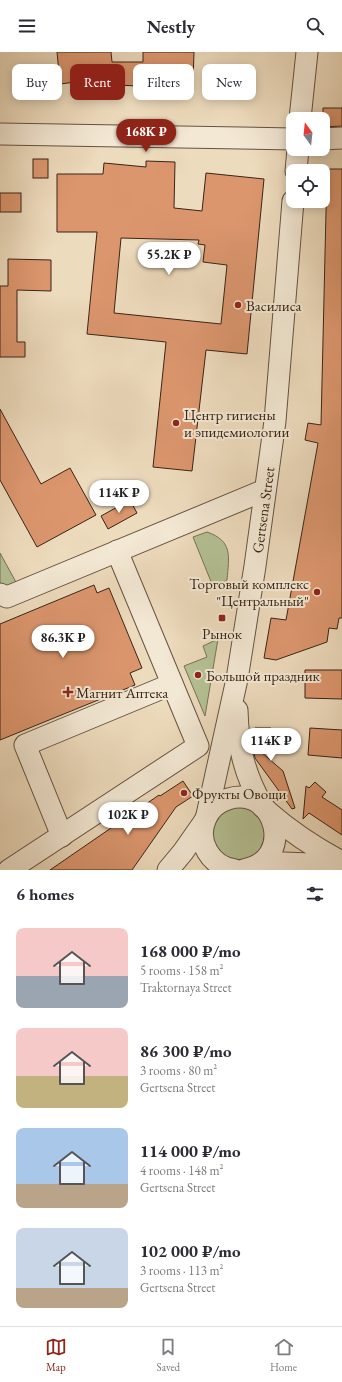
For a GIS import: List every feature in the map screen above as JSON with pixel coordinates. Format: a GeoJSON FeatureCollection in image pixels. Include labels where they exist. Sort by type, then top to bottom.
{"type":"FeatureCollection","features":[{"type":"Feature","properties":{"kind":"street"},"geometry":{"type":"LineString","coordinates":[[301,112],[307,52]]}},
{"type":"Feature","properties":{"kind":"street"},"geometry":{"type":"LineString","coordinates":[[0,134],[286,139]]}},
{"type":"Feature","properties":{"kind":"street"},"geometry":{"type":"LineString","coordinates":[[330,138],[342,138]]}},
{"type":"Feature","properties":{"kind":"street","name":"Gertsena Street"},"geometry":{"type":"LineString","coordinates":[[168,870],[183,852],[206,818],[236,679],[255,566],[275,421],[292,208]]}},
{"type":"Feature","properties":{"kind":"street"},"geometry":{"type":"LineString","coordinates":[[0,594],[7,597],[265,490]]}},
{"type":"Feature","properties":{"kind":"street"},"geometry":{"type":"LineString","coordinates":[[16,868],[198,746],[117,551]]}},
{"type":"Feature","properties":{"kind":"street"},"geometry":{"type":"LineString","coordinates":[[236,679],[237,715],[241,756],[251,783],[265,809],[272,818],[275,832],[273,846],[266,858],[244,869]]}},
{"type":"Feature","properties":{"kind":"street"},"geometry":{"type":"LineString","coordinates":[[62,836],[25,745],[172,684]]}},
{"type":"Feature","properties":{"kind":"street"},"geometry":{"type":"LineString","coordinates":[[342,862],[283,825],[251,799],[237,797],[230,798],[217,805],[206,818],[202,829],[203,843],[210,856],[220,865],[227,868],[244,869],[283,863],[311,864],[342,869]]}},
{"type":"Feature","properties":{"kind":"green space"},"geometry":{"type":"Polygon","coordinates":[[[207,532],[221,540],[228,550],[227,580],[214,589],[193,537],[207,532]]]}},
{"type":"Feature","properties":{"kind":"green space"},"geometry":{"type":"Polygon","coordinates":[[[0,553],[17,584],[0,590],[0,553]]]}},
{"type":"Feature","properties":{"kind":"green space"},"geometry":{"type":"Polygon","coordinates":[[[218,639],[205,716],[184,666],[207,657],[203,646],[218,639]]]}},
{"type":"Feature","properties":{"kind":"green space"},"geometry":{"type":"Polygon","coordinates":[[[240,806],[256,811],[266,831],[264,844],[256,855],[240,860],[232,859],[218,850],[212,835],[213,827],[221,813],[227,809],[240,806]]]}},
{"type":"Feature","properties":{"kind":"building"},"geometry":{"type":"Polygon","coordinates":[[[57,52],[111,52],[112,62],[143,62],[143,52],[194,52],[194,64],[133,64],[133,86],[125,85],[125,64],[70,64],[70,83],[62,84],[62,64],[58,64],[57,52]]]}},
{"type":"Feature","properties":{"kind":"building"},"geometry":{"type":"Polygon","coordinates":[[[323,108],[342,108],[342,126],[330,127],[330,112],[323,112],[323,108]]]}},
{"type":"Feature","properties":{"kind":"building"},"geometry":{"type":"Polygon","coordinates":[[[33,159],[48,159],[48,178],[33,178],[33,159]]]}},
{"type":"Feature","properties":{"kind":"building"},"geometry":{"type":"Polygon","coordinates":[[[146,161],[175,162],[174,208],[202,211],[206,173],[264,179],[247,354],[206,350],[192,471],[153,467],[166,342],[87,334],[97,232],[57,232],[57,174],[103,174],[104,163],[146,167],[146,161]],[[121,238],[114,313],[221,324],[227,265],[203,262],[205,245],[198,244],[199,240],[121,238]]]}},
{"type":"Feature","properties":{"kind":"building"},"geometry":{"type":"Polygon","coordinates":[[[330,169],[342,169],[342,618],[339,618],[337,629],[329,628],[327,642],[276,660],[264,658],[271,618],[286,620],[318,443],[305,440],[308,423],[321,425],[326,208],[330,208],[330,169]]]}},
{"type":"Feature","properties":{"kind":"building"},"geometry":{"type":"Polygon","coordinates":[[[0,193],[21,193],[21,212],[0,212],[0,193]]]}},
{"type":"Feature","properties":{"kind":"building"},"geometry":{"type":"Polygon","coordinates":[[[8,259],[51,260],[51,291],[17,290],[17,342],[25,342],[25,357],[0,357],[0,286],[8,286],[8,259]]]}},
{"type":"Feature","properties":{"kind":"building"},"geometry":{"type":"Polygon","coordinates":[[[0,409],[41,484],[70,468],[96,515],[37,547],[0,480],[0,409]]]}},
{"type":"Feature","properties":{"kind":"building"},"geometry":{"type":"Polygon","coordinates":[[[130,500],[137,513],[108,529],[101,516],[130,500]]]}},
{"type":"Feature","properties":{"kind":"building"},"geometry":{"type":"Polygon","coordinates":[[[94,585],[97,593],[109,588],[142,668],[130,673],[135,685],[0,740],[0,624],[94,585]]]}},
{"type":"Feature","properties":{"kind":"building"},"geometry":{"type":"Polygon","coordinates":[[[305,670],[342,670],[342,699],[305,698],[305,670]]]}},
{"type":"Feature","properties":{"kind":"building"},"geometry":{"type":"Polygon","coordinates":[[[255,728],[271,728],[277,753],[261,752],[283,771],[295,808],[292,809],[255,758],[253,747],[255,728]]]}},
{"type":"Feature","properties":{"kind":"building"},"geometry":{"type":"Polygon","coordinates":[[[310,728],[342,730],[342,758],[308,755],[310,728]]]}},
{"type":"Feature","properties":{"kind":"building"},"geometry":{"type":"Polygon","coordinates":[[[183,781],[193,796],[176,807],[132,870],[50,870],[159,795],[160,796],[183,781]]]}},
{"type":"Feature","properties":{"kind":"building"},"geometry":{"type":"Polygon","coordinates":[[[315,782],[326,792],[322,797],[342,810],[342,835],[309,813],[303,819],[306,786],[309,788],[315,782]]]}},
{"type":"Feature","properties":{"kind":"place","name":"Василиса"},"geometry":{"type":"Point","coordinates":[238,305]}},
{"type":"Feature","properties":{"kind":"place","name":"Центр гигиены и эпидемиологии"},"geometry":{"type":"Point","coordinates":[176,423]}},
{"type":"Feature","properties":{"kind":"place","name":"Торговый комплекс \"Центральный\""},"geometry":{"type":"Point","coordinates":[317,592]}},
{"type":"Feature","properties":{"kind":"place","name":"Рынок"},"geometry":{"type":"Point","coordinates":[222,618]}},
{"type":"Feature","properties":{"kind":"place","name":"Большой праздник"},"geometry":{"type":"Point","coordinates":[198,675]}},
{"type":"Feature","properties":{"kind":"place","name":"Магнит Аптека"},"geometry":{"type":"Point","coordinates":[68,692]}},
{"type":"Feature","properties":{"kind":"place","name":"Фрукты Овощи"},"geometry":{"type":"Point","coordinates":[184,793]}}]}
